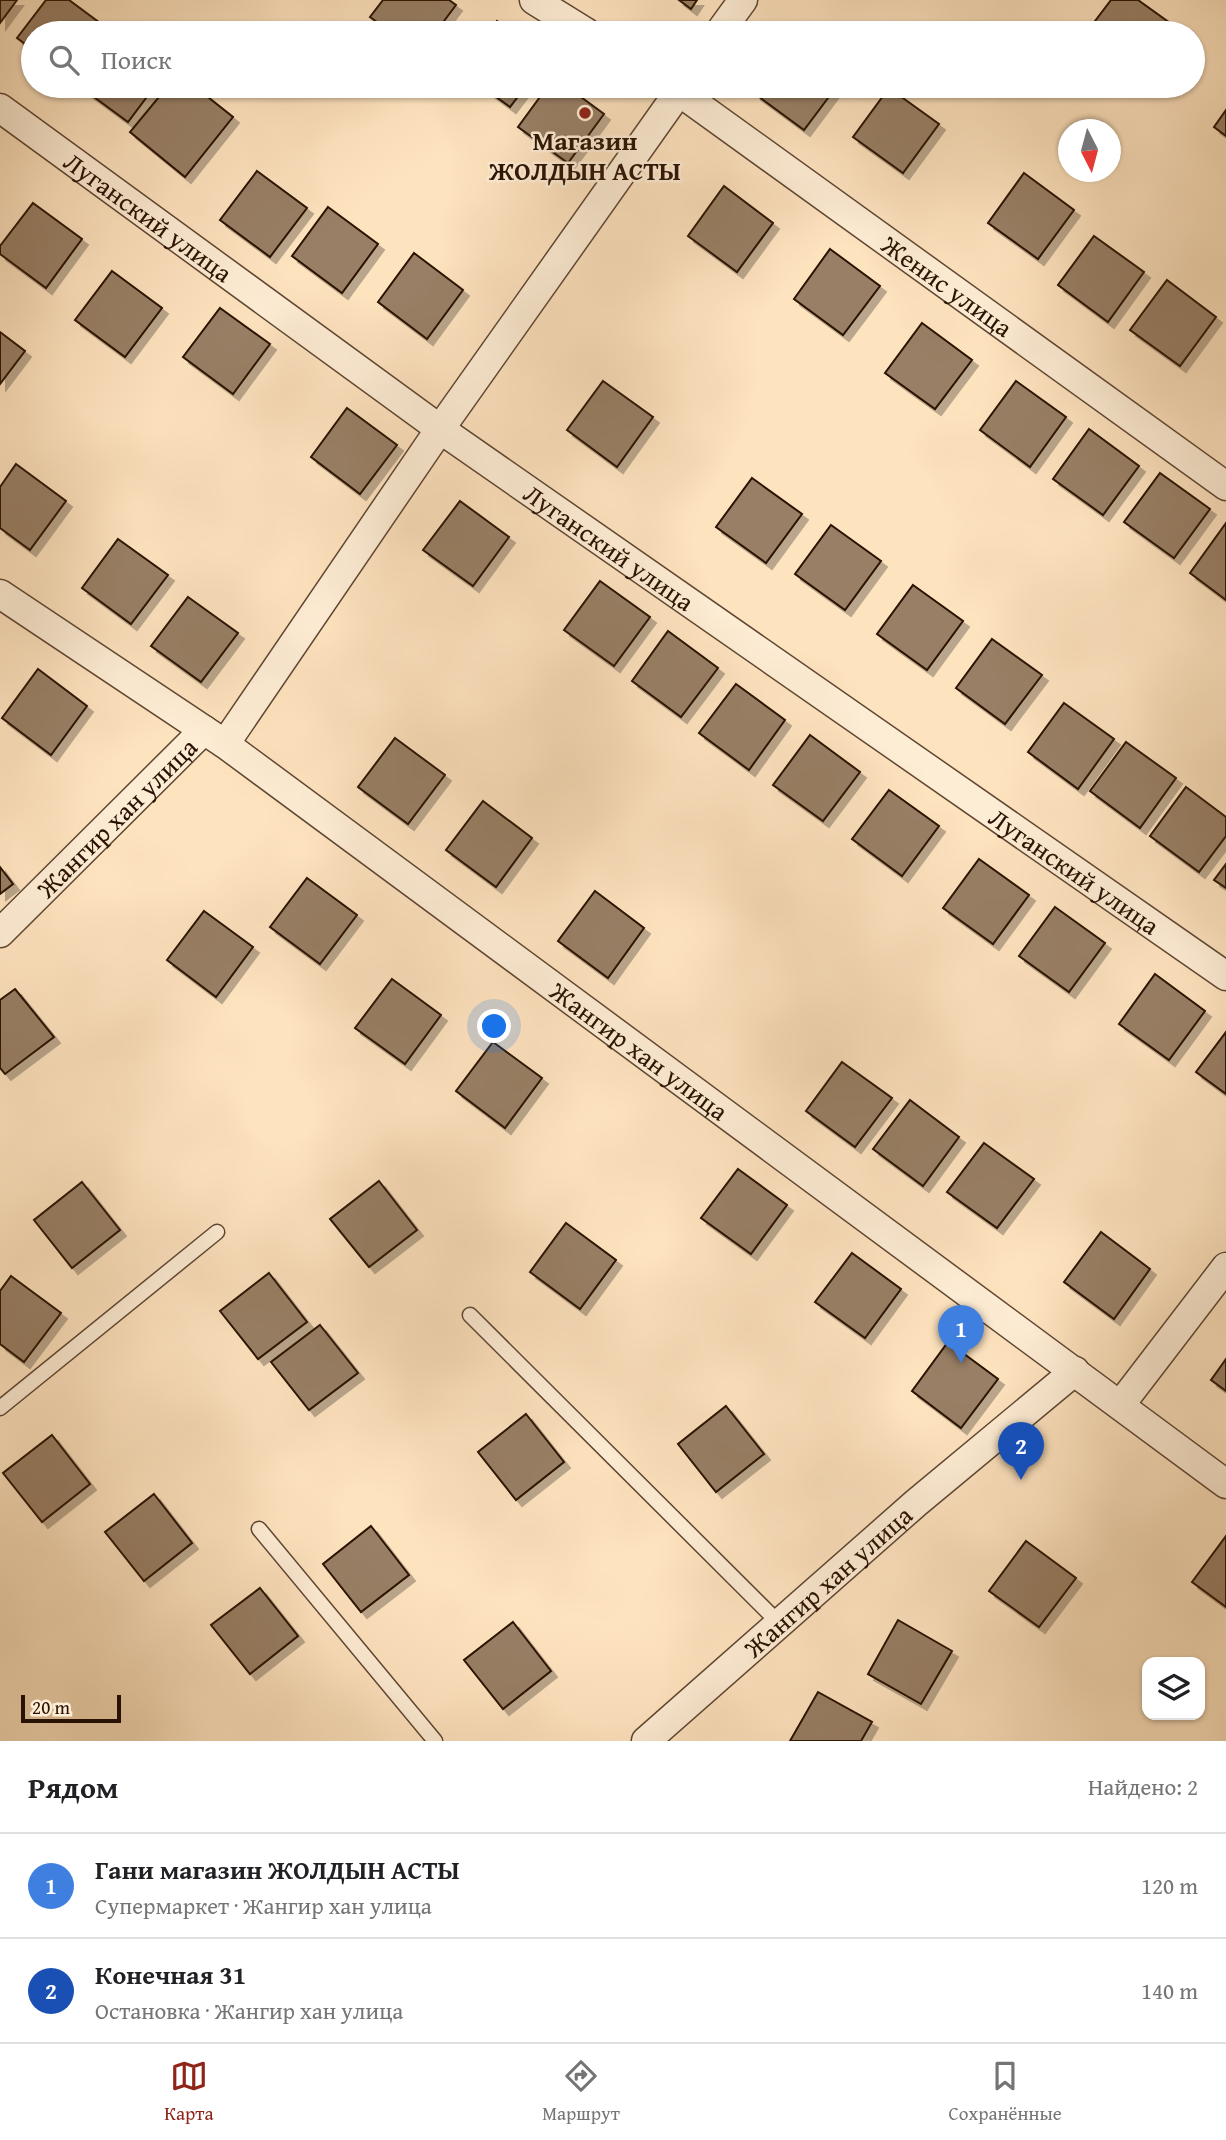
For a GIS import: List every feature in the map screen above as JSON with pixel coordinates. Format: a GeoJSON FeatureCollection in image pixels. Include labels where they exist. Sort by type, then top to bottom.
{"type":"FeatureCollection","features":[{"type":"Feature","properties":{"kind":"street"},"geometry":{"type":"LineString","coordinates":[[534,0],[568,21]]}},
{"type":"Feature","properties":{"kind":"street"},"geometry":{"type":"LineString","coordinates":[[728,21],[743,0]]}},
{"type":"Feature","properties":{"kind":"street"},"geometry":{"type":"LineString","coordinates":[[214,737],[440,429],[670,98]]}},
{"type":"Feature","properties":{"kind":"street","name":"Женис улица"},"geometry":{"type":"LineString","coordinates":[[693,98],[1226,486]]}},
{"type":"Feature","properties":{"kind":"street","name":"Луганский улица"},"geometry":{"type":"LineString","coordinates":[[0,108],[440,429],[1226,976]]}},
{"type":"Feature","properties":{"kind":"street","name":"Жангир хан улица"},"geometry":{"type":"LineString","coordinates":[[0,594],[214,737],[1226,1484]]}},
{"type":"Feature","properties":{"kind":"street","name":"Жангир хан улица"},"geometry":{"type":"LineString","coordinates":[[0,933],[214,737]]}},
{"type":"Feature","properties":{"kind":"street"},"geometry":{"type":"LineString","coordinates":[[1121,1404],[1226,1267]]}},
{"type":"Feature","properties":{"kind":"street","name":"Жангир хан улица"},"geometry":{"type":"LineString","coordinates":[[646,1741],[916,1503],[1076,1371]]}},
{"type":"Feature","properties":{"kind":"lane"},"geometry":{"type":"LineString","coordinates":[[0,1408],[217,1232]]}},
{"type":"Feature","properties":{"kind":"lane"},"geometry":{"type":"LineString","coordinates":[[470,1315],[780,1624]]}},
{"type":"Feature","properties":{"kind":"lane"},"geometry":{"type":"LineString","coordinates":[[259,1529],[435,1741]]}},
{"type":"Feature","properties":{"kind":"building"},"geometry":{"type":"Polygon","coordinates":[[[0,0],[17,0],[0,23],[0,0]]]}},
{"type":"Feature","properties":{"kind":"building"},"geometry":{"type":"Polygon","coordinates":[[[46,0],[69,0],[97,21],[30,21],[46,0]]]}},
{"type":"Feature","properties":{"kind":"building"},"geometry":{"type":"Polygon","coordinates":[[[383,0],[449,0],[456,5],[444,21],[376,21],[370,17],[383,0]]]}},
{"type":"Feature","properties":{"kind":"building"},"geometry":{"type":"Polygon","coordinates":[[[679,0],[697,0],[691,9],[679,0]]]}},
{"type":"Feature","properties":{"kind":"building"},"geometry":{"type":"Polygon","coordinates":[[[1111,0],[1138,0],[1167,21],[1095,21],[1111,0]]]}},
{"type":"Feature","properties":{"kind":"building"},"geometry":{"type":"Polygon","coordinates":[[[95,98],[146,98],[128,122],[95,98]]]}},
{"type":"Feature","properties":{"kind":"building"},"geometry":{"type":"Polygon","coordinates":[[[158,98],[209,98],[233,117],[185,177],[130,132],[158,98]]]}},
{"type":"Feature","properties":{"kind":"building"},"geometry":{"type":"Polygon","coordinates":[[[498,98],[517,98],[510,107],[498,98]]]}},
{"type":"Feature","properties":{"kind":"building"},"geometry":{"type":"Polygon","coordinates":[[[539,98],[582,98],[604,114],[568,163],[518,127],[539,98]]]}},
{"type":"Feature","properties":{"kind":"building"},"geometry":{"type":"Polygon","coordinates":[[[760,98],[828,98],[804,130],[760,98]]]}},
{"type":"Feature","properties":{"kind":"building"},"geometry":{"type":"Polygon","coordinates":[[[882,98],[903,98],[939,124],[903,173],[853,137],[882,98]]]}},
{"type":"Feature","properties":{"kind":"building"},"geometry":{"type":"Polygon","coordinates":[[[1226,110],[1226,136],[1214,127],[1226,110]]]}},
{"type":"Feature","properties":{"kind":"building"},"geometry":{"type":"Polygon","coordinates":[[[257,171],[307,208],[270,257],[220,220],[257,171]]]}},
{"type":"Feature","properties":{"kind":"building"},"geometry":{"type":"Polygon","coordinates":[[[1024,173],[1074,210],[1038,259],[988,223],[1024,173]]]}},
{"type":"Feature","properties":{"kind":"building"},"geometry":{"type":"Polygon","coordinates":[[[724,186],[773,223],[737,272],[688,236],[724,186]]]}},
{"type":"Feature","properties":{"kind":"building"},"geometry":{"type":"Polygon","coordinates":[[[33,203],[82,239],[46,288],[0,254],[0,246],[33,203]]]}},
{"type":"Feature","properties":{"kind":"building"},"geometry":{"type":"Polygon","coordinates":[[[328,207],[378,244],[342,293],[292,256],[328,207]]]}},
{"type":"Feature","properties":{"kind":"building"},"geometry":{"type":"Polygon","coordinates":[[[1094,236],[1144,272],[1108,322],[1058,285],[1094,236]]]}},
{"type":"Feature","properties":{"kind":"building"},"geometry":{"type":"Polygon","coordinates":[[[830,249],[880,286],[843,335],[794,299],[830,249]]]}},
{"type":"Feature","properties":{"kind":"building"},"geometry":{"type":"Polygon","coordinates":[[[414,253],[463,290],[427,339],[378,302],[414,253]]]}},
{"type":"Feature","properties":{"kind":"building"},"geometry":{"type":"Polygon","coordinates":[[[112,271],[162,308],[125,357],[75,320],[112,271]]]}},
{"type":"Feature","properties":{"kind":"building"},"geometry":{"type":"Polygon","coordinates":[[[1167,280],[1216,317],[1180,366],[1130,330],[1167,280]]]}},
{"type":"Feature","properties":{"kind":"building"},"geometry":{"type":"Polygon","coordinates":[[[220,308],[270,344],[233,394],[183,357],[220,308]]]}},
{"type":"Feature","properties":{"kind":"building"},"geometry":{"type":"Polygon","coordinates":[[[922,323],[972,360],[935,409],[885,373],[922,323]]]}},
{"type":"Feature","properties":{"kind":"building"},"geometry":{"type":"Polygon","coordinates":[[[0,332],[25,351],[0,384],[0,332]]]}},
{"type":"Feature","properties":{"kind":"building"},"geometry":{"type":"Polygon","coordinates":[[[603,381],[653,417],[617,467],[567,430],[603,381]]]}},
{"type":"Feature","properties":{"kind":"building"},"geometry":{"type":"Polygon","coordinates":[[[1016,381],[1066,417],[1030,467],[980,430],[1016,381]]]}},
{"type":"Feature","properties":{"kind":"building"},"geometry":{"type":"Polygon","coordinates":[[[347,408],[397,445],[360,494],[311,457],[347,408]]]}},
{"type":"Feature","properties":{"kind":"building"},"geometry":{"type":"Polygon","coordinates":[[[1089,429],[1139,466],[1103,515],[1053,479],[1089,429]]]}},
{"type":"Feature","properties":{"kind":"building"},"geometry":{"type":"Polygon","coordinates":[[[16,464],[66,501],[30,550],[0,528],[0,487],[16,464]]]}},
{"type":"Feature","properties":{"kind":"building"},"geometry":{"type":"Polygon","coordinates":[[[1160,473],[1210,509],[1174,558],[1124,522],[1160,473]]]}},
{"type":"Feature","properties":{"kind":"building"},"geometry":{"type":"Polygon","coordinates":[[[752,478],[802,514],[766,563],[716,527],[752,478]]]}},
{"type":"Feature","properties":{"kind":"building"},"geometry":{"type":"Polygon","coordinates":[[[460,501],[509,537],[473,586],[423,550],[460,501]]]}},
{"type":"Feature","properties":{"kind":"building"},"geometry":{"type":"Polygon","coordinates":[[[1226,523],[1226,600],[1190,573],[1226,523]]]}},
{"type":"Feature","properties":{"kind":"building"},"geometry":{"type":"Polygon","coordinates":[[[831,525],[881,561],[845,610],[795,574],[831,525]]]}},
{"type":"Feature","properties":{"kind":"building"},"geometry":{"type":"Polygon","coordinates":[[[118,539],[168,575],[131,624],[82,588],[118,539]]]}},
{"type":"Feature","properties":{"kind":"building"},"geometry":{"type":"Polygon","coordinates":[[[600,581],[650,617],[614,666],[564,630],[600,581]]]}},
{"type":"Feature","properties":{"kind":"building"},"geometry":{"type":"Polygon","coordinates":[[[913,585],[963,621],[927,670],[877,634],[913,585]]]}},
{"type":"Feature","properties":{"kind":"building"},"geometry":{"type":"Polygon","coordinates":[[[188,597],[238,633],[201,682],[151,646],[188,597]]]}},
{"type":"Feature","properties":{"kind":"building"},"geometry":{"type":"Polygon","coordinates":[[[668,631],[718,668],[681,717],[632,681],[668,631]]]}},
{"type":"Feature","properties":{"kind":"building"},"geometry":{"type":"Polygon","coordinates":[[[992,639],[1042,675],[1005,724],[956,688],[992,639]]]}},
{"type":"Feature","properties":{"kind":"building"},"geometry":{"type":"Polygon","coordinates":[[[38,669],[87,706],[51,755],[2,718],[38,669]]]}},
{"type":"Feature","properties":{"kind":"building"},"geometry":{"type":"Polygon","coordinates":[[[736,684],[785,720],[749,770],[699,733],[736,684]]]}},
{"type":"Feature","properties":{"kind":"building"},"geometry":{"type":"Polygon","coordinates":[[[1064,703],[1114,739],[1078,789],[1028,752],[1064,703]]]}},
{"type":"Feature","properties":{"kind":"building"},"geometry":{"type":"Polygon","coordinates":[[[810,735],[860,772],[823,821],[773,785],[810,735]]]}},
{"type":"Feature","properties":{"kind":"building"},"geometry":{"type":"Polygon","coordinates":[[[395,738],[445,775],[408,824],[358,787],[395,738]]]}},
{"type":"Feature","properties":{"kind":"building"},"geometry":{"type":"Polygon","coordinates":[[[1126,742],[1176,778],[1140,828],[1090,791],[1126,742]]]}},
{"type":"Feature","properties":{"kind":"building"},"geometry":{"type":"Polygon","coordinates":[[[1186,787],[1226,817],[1226,836],[1199,872],[1150,836],[1186,787]]]}},
{"type":"Feature","properties":{"kind":"building"},"geometry":{"type":"Polygon","coordinates":[[[889,790],[939,826],[902,876],[852,839],[889,790]]]}},
{"type":"Feature","properties":{"kind":"building"},"geometry":{"type":"Polygon","coordinates":[[[483,801],[532,838],[496,887],[446,850],[483,801]]]}},
{"type":"Feature","properties":{"kind":"building"},"geometry":{"type":"Polygon","coordinates":[[[979,859],[1029,895],[993,944],[943,908],[979,859]]]}},
{"type":"Feature","properties":{"kind":"building"},"geometry":{"type":"Polygon","coordinates":[[[1226,864],[1226,888],[1214,880],[1226,864]]]}},
{"type":"Feature","properties":{"kind":"building"},"geometry":{"type":"Polygon","coordinates":[[[0,867],[13,884],[0,894],[0,867]]]}},
{"type":"Feature","properties":{"kind":"building"},"geometry":{"type":"Polygon","coordinates":[[[307,878],[357,915],[320,964],[270,927],[307,878]]]}},
{"type":"Feature","properties":{"kind":"building"},"geometry":{"type":"Polygon","coordinates":[[[595,891],[644,928],[608,978],[558,941],[595,891]]]}},
{"type":"Feature","properties":{"kind":"building"},"geometry":{"type":"Polygon","coordinates":[[[1055,907],[1105,943],[1069,992],[1019,956],[1055,907]]]}},
{"type":"Feature","properties":{"kind":"building"},"geometry":{"type":"Polygon","coordinates":[[[204,911],[253,947],[216,997],[167,960],[204,911]]]}},
{"type":"Feature","properties":{"kind":"building"},"geometry":{"type":"Polygon","coordinates":[[[1155,974],[1205,1011],[1169,1060],[1119,1024],[1155,974]]]}},
{"type":"Feature","properties":{"kind":"building"},"geometry":{"type":"Polygon","coordinates":[[[392,979],[441,1015],[405,1064],[355,1028],[392,979]]]}},
{"type":"Feature","properties":{"kind":"building"},"geometry":{"type":"Polygon","coordinates":[[[15,989],[54,1037],[5,1074],[0,1068],[0,1000],[15,989]]]}},
{"type":"Feature","properties":{"kind":"building"},"geometry":{"type":"Polygon","coordinates":[[[1226,1032],[1226,1094],[1196,1072],[1226,1032]]]}},
{"type":"Feature","properties":{"kind":"building"},"geometry":{"type":"Polygon","coordinates":[[[493,1042],[542,1078],[505,1128],[456,1091],[493,1042]]]}},
{"type":"Feature","properties":{"kind":"building"},"geometry":{"type":"Polygon","coordinates":[[[842,1062],[892,1098],[855,1147],[806,1111],[842,1062]]]}},
{"type":"Feature","properties":{"kind":"building"},"geometry":{"type":"Polygon","coordinates":[[[910,1100],[959,1137],[923,1186],[873,1149],[910,1100]]]}},
{"type":"Feature","properties":{"kind":"building"},"geometry":{"type":"Polygon","coordinates":[[[984,1143],[1034,1179],[997,1228],[947,1192],[984,1143]]]}},
{"type":"Feature","properties":{"kind":"building"},"geometry":{"type":"Polygon","coordinates":[[[738,1169],[787,1205],[751,1254],[701,1218],[738,1169]]]}},
{"type":"Feature","properties":{"kind":"building"},"geometry":{"type":"Polygon","coordinates":[[[379,1181],[417,1230],[369,1267],[330,1219],[379,1181]]]}},
{"type":"Feature","properties":{"kind":"building"},"geometry":{"type":"Polygon","coordinates":[[[82,1182],[120,1230],[72,1268],[34,1220],[82,1182]]]}},
{"type":"Feature","properties":{"kind":"building"},"geometry":{"type":"Polygon","coordinates":[[[566,1223],[616,1260],[580,1309],[530,1272],[566,1223]]]}},
{"type":"Feature","properties":{"kind":"building"},"geometry":{"type":"Polygon","coordinates":[[[1101,1232],[1150,1269],[1114,1319],[1064,1282],[1101,1232]]]}},
{"type":"Feature","properties":{"kind":"building"},"geometry":{"type":"Polygon","coordinates":[[[852,1253],[901,1289],[865,1338],[815,1302],[852,1253]]]}},
{"type":"Feature","properties":{"kind":"building"},"geometry":{"type":"Polygon","coordinates":[[[269,1273],[307,1322],[258,1359],[220,1311],[269,1273]]]}},
{"type":"Feature","properties":{"kind":"building"},"geometry":{"type":"Polygon","coordinates":[[[11,1276],[61,1313],[24,1362],[0,1344],[0,1291],[11,1276]]]}},
{"type":"Feature","properties":{"kind":"building"},"geometry":{"type":"Polygon","coordinates":[[[320,1325],[358,1373],[309,1410],[271,1362],[320,1325]]]}},
{"type":"Feature","properties":{"kind":"building"},"geometry":{"type":"Polygon","coordinates":[[[948,1342],[998,1379],[961,1428],[912,1391],[948,1342]]]}},
{"type":"Feature","properties":{"kind":"building"},"geometry":{"type":"Polygon","coordinates":[[[1226,1359],[1226,1391],[1211,1380],[1226,1359]]]}},
{"type":"Feature","properties":{"kind":"building"},"geometry":{"type":"Polygon","coordinates":[[[726,1406],[764,1454],[716,1492],[678,1444],[726,1406]]]}},
{"type":"Feature","properties":{"kind":"building"},"geometry":{"type":"Polygon","coordinates":[[[526,1414],[564,1462],[516,1500],[478,1452],[526,1414]]]}},
{"type":"Feature","properties":{"kind":"building"},"geometry":{"type":"Polygon","coordinates":[[[52,1435],[90,1484],[42,1522],[3,1473],[52,1435]]]}},
{"type":"Feature","properties":{"kind":"building"},"geometry":{"type":"Polygon","coordinates":[[[154,1494],[192,1543],[144,1581],[105,1532],[154,1494]]]}},
{"type":"Feature","properties":{"kind":"building"},"geometry":{"type":"Polygon","coordinates":[[[371,1526],[409,1575],[361,1612],[323,1564],[371,1526]]]}},
{"type":"Feature","properties":{"kind":"building"},"geometry":{"type":"Polygon","coordinates":[[[1226,1536],[1226,1607],[1192,1582],[1226,1536]]]}},
{"type":"Feature","properties":{"kind":"building"},"geometry":{"type":"Polygon","coordinates":[[[1026,1541],[1076,1578],[1039,1627],[989,1591],[1026,1541]]]}},
{"type":"Feature","properties":{"kind":"building"},"geometry":{"type":"Polygon","coordinates":[[[260,1588],[298,1636],[250,1674],[211,1625],[260,1588]]]}},
{"type":"Feature","properties":{"kind":"building"},"geometry":{"type":"Polygon","coordinates":[[[898,1620],[952,1651],[921,1704],[868,1674],[898,1620]]]}},
{"type":"Feature","properties":{"kind":"building"},"geometry":{"type":"Polygon","coordinates":[[[513,1622],[551,1671],[503,1709],[464,1660],[513,1622]]]}},
{"type":"Feature","properties":{"kind":"building"},"geometry":{"type":"Polygon","coordinates":[[[818,1692],[872,1722],[861,1741],[790,1741],[818,1692]]]}},
{"type":"Feature","properties":{"kind":"place","name":"Магазин ЖОЛДЫН АСТЫ"},"geometry":{"type":"Point","coordinates":[585,113]}},
{"type":"Feature","properties":{"kind":"place","name":"Гани магазин ЖОЛДЫН АСТЫ"},"geometry":{"type":"Point","coordinates":[961,1363]}},
{"type":"Feature","properties":{"kind":"place","name":"Конечная 31"},"geometry":{"type":"Point","coordinates":[1021,1480]}}]}
